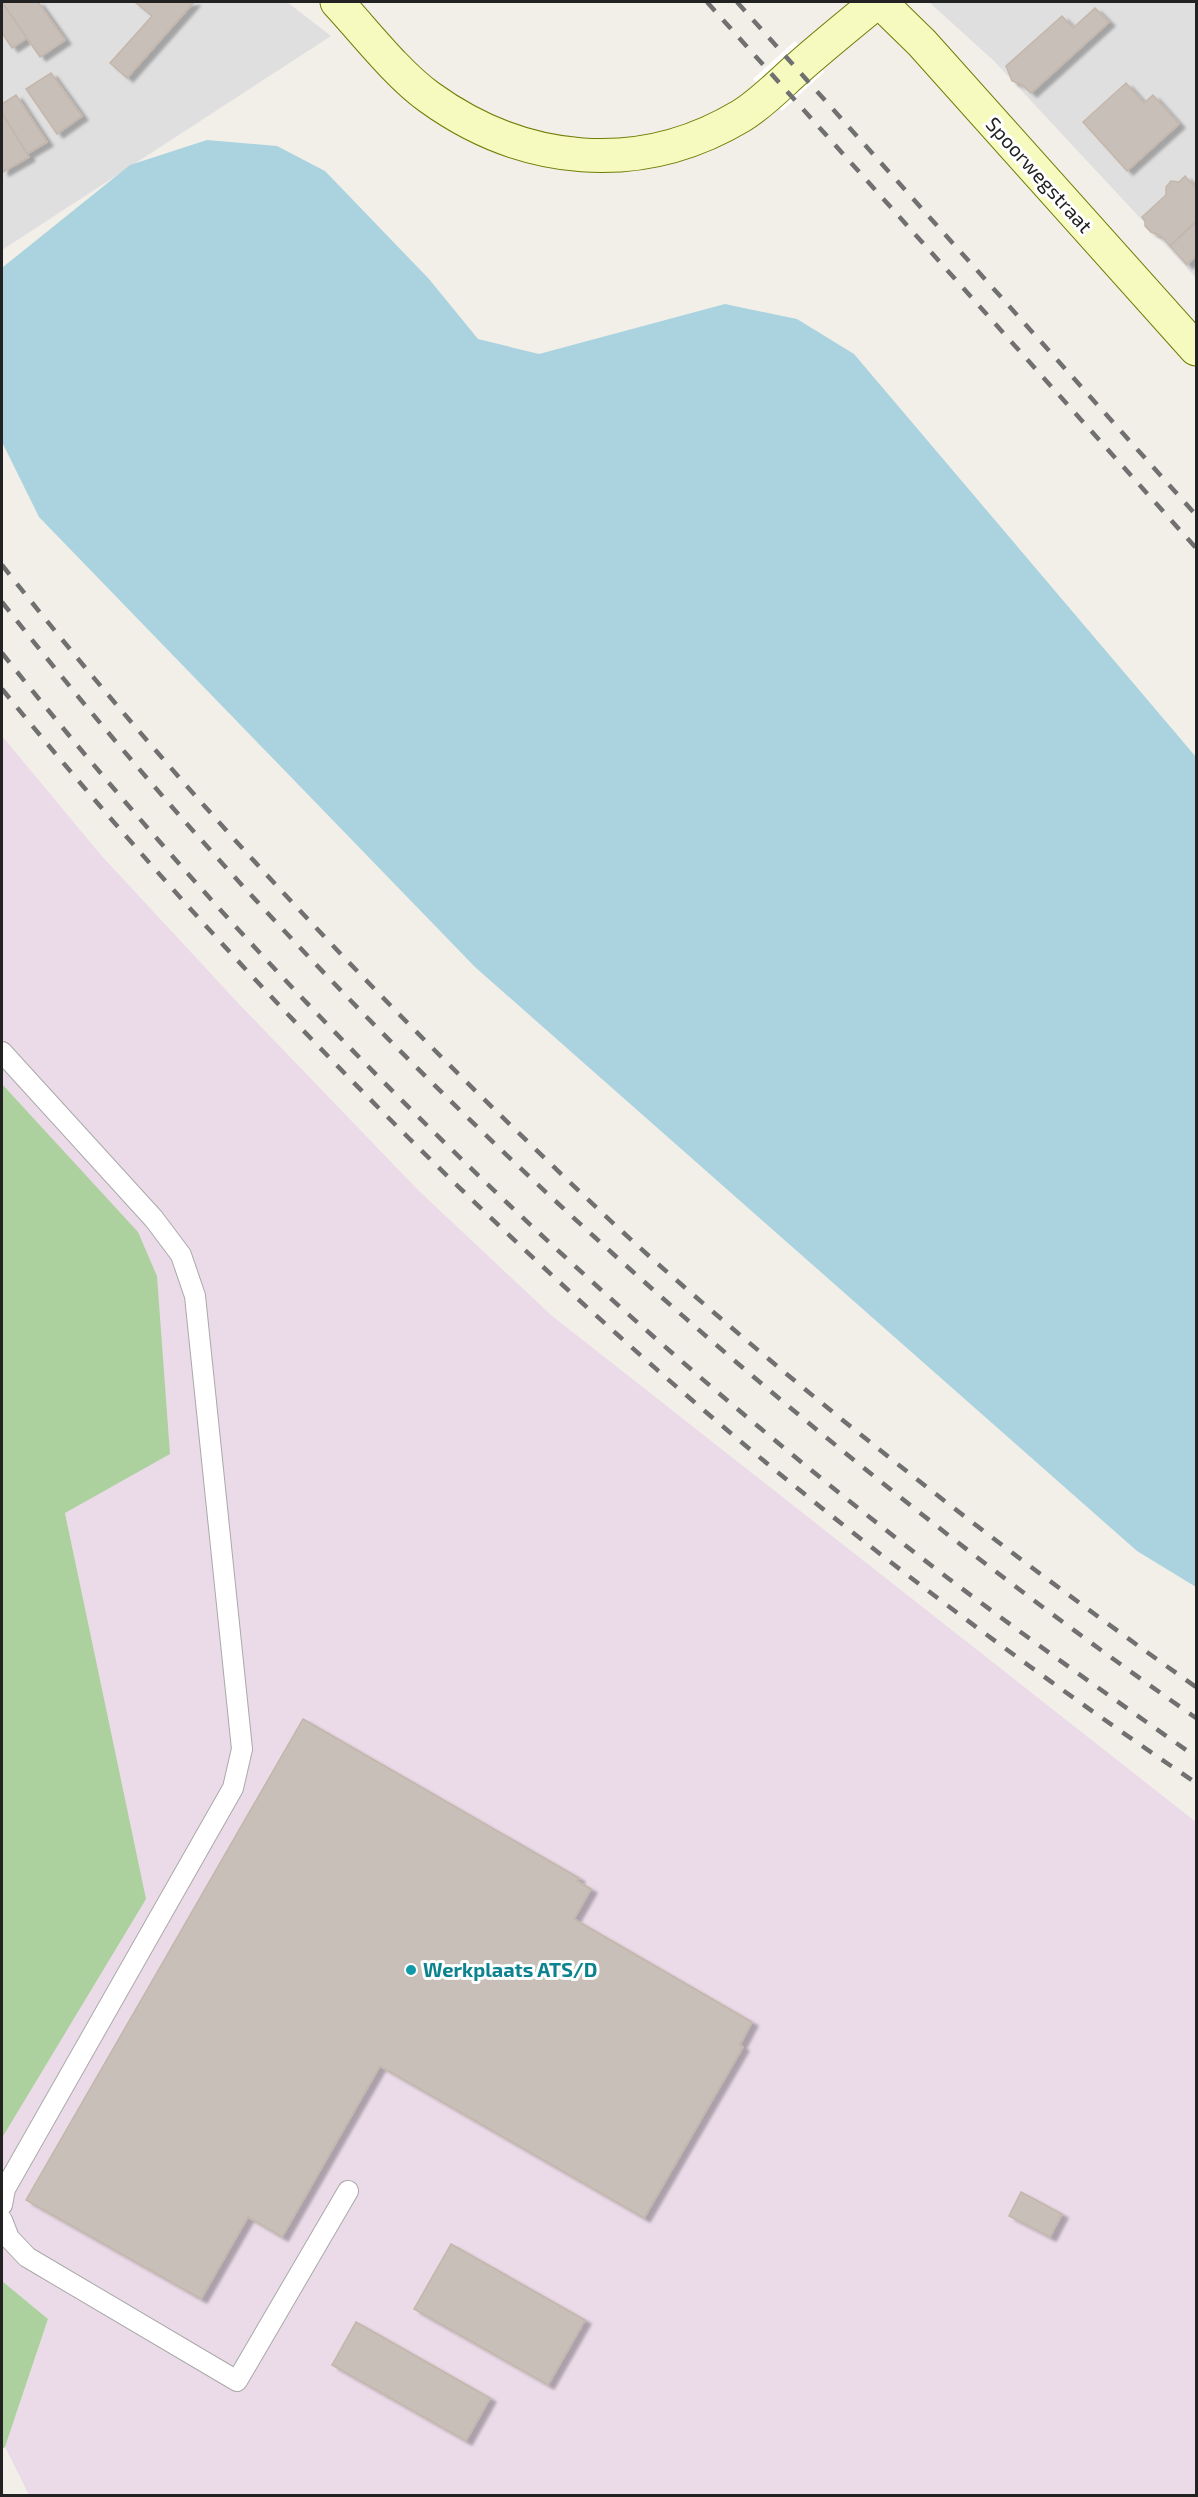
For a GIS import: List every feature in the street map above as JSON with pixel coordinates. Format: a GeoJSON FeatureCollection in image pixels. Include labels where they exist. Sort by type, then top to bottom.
{"type":"FeatureCollection","features":[{"type":"Feature","properties":{"kind":"main road"},"geometry":{"type":"LineString","coordinates":[[337,2],[427,95],[463,118],[501,138],[549,152],[603,156],[663,149],[705,135],[743,115],[878,2]]}},
{"type":"Feature","properties":{"kind":"main road","name":"Spoorwegstraat"},"geometry":{"type":"LineString","coordinates":[[878,2],[922,43],[1197,350]]}},
{"type":"Feature","properties":{"kind":"lane"},"geometry":{"type":"LineString","coordinates":[[2,1052],[154,1219],[181,1255],[192,1286],[195,1296],[242,1749],[233,1788],[4,2189],[2,2205]]}},
{"type":"Feature","properties":{"kind":"lane"},"geometry":{"type":"LineString","coordinates":[[2,2220],[9,2238],[27,2257],[237,2381],[348,2191]]}},
{"type":"Feature","properties":{"kind":"shaded area"},"geometry":{"type":"Polygon","coordinates":[[[2,2],[287,2],[331,36],[2,250],[2,2]]]}},
{"type":"Feature","properties":{"kind":"shaded area"},"geometry":{"type":"Polygon","coordinates":[[[929,2],[1196,2],[1196,278],[994,61],[929,2]]]}},
{"type":"Feature","properties":{"kind":"shaded area"},"geometry":{"type":"Polygon","coordinates":[[[2,736],[100,854],[239,1004],[418,1190],[551,1315],[1196,1822],[1196,2495],[29,2495],[5,2447],[48,2319],[2,2281],[2,2138],[145,1899],[65,1513],[157,1277],[138,1233],[2,1084],[2,736]]]}},
{"type":"Feature","properties":{"kind":"green space"},"geometry":{"type":"Polygon","coordinates":[[[2,1084],[138,1232],[157,1276],[170,1454],[65,1513],[146,1899],[2,2138],[2,1084]]]}},
{"type":"Feature","properties":{"kind":"green space"},"geometry":{"type":"Polygon","coordinates":[[[2,2281],[48,2319],[5,2447],[2,2449],[2,2281]]]}},
{"type":"Feature","properties":{"kind":"water"},"geometry":{"type":"Polygon","coordinates":[[[207,140],[277,146],[325,171],[429,279],[478,339],[539,354],[725,304],[797,319],[854,354],[1196,757],[1196,1587],[1137,1551],[475,967],[39,517],[2,442],[3,267],[130,165],[207,140]]]}},
{"type":"Feature","properties":{"kind":"pier"},"geometry":{"type":"Polygon","coordinates":[[[795,41],[824,72],[782,111],[753,79],[795,41]]]}},
{"type":"Feature","properties":{"kind":"building"},"geometry":{"type":"Polygon","coordinates":[[[2,2],[27,38],[12,48],[2,33],[2,2]]]}},
{"type":"Feature","properties":{"kind":"building"},"geometry":{"type":"Polygon","coordinates":[[[2,2],[38,2],[65,40],[40,57],[2,2]]]}},
{"type":"Feature","properties":{"kind":"building"},"geometry":{"type":"Polygon","coordinates":[[[135,2],[194,2],[127,78],[110,63],[152,16],[135,2]]]}},
{"type":"Feature","properties":{"kind":"building"},"geometry":{"type":"Polygon","coordinates":[[[1095,8],[1109,22],[1031,93],[1021,84],[1012,81],[1006,66],[1062,16],[1073,28],[1095,8]]]}},
{"type":"Feature","properties":{"kind":"building"},"geometry":{"type":"Polygon","coordinates":[[[51,73],[82,116],[57,134],[26,89],[51,73]]]}},
{"type":"Feature","properties":{"kind":"building"},"geometry":{"type":"Polygon","coordinates":[[[1126,83],[1144,103],[1153,95],[1179,124],[1127,171],[1083,122],[1126,83]]]}},
{"type":"Feature","properties":{"kind":"building"},"geometry":{"type":"Polygon","coordinates":[[[16,95],[47,142],[27,154],[2,113],[2,104],[16,95]]]}},
{"type":"Feature","properties":{"kind":"building"},"geometry":{"type":"Polygon","coordinates":[[[2,113],[29,157],[3,172],[2,170],[2,113]]]}},
{"type":"Feature","properties":{"kind":"building"},"geometry":{"type":"Polygon","coordinates":[[[1185,176],[1196,188],[1196,221],[1170,246],[1161,236],[1151,232],[1145,226],[1142,217],[1166,195],[1166,187],[1171,181],[1179,182],[1185,176]]]}},
{"type":"Feature","properties":{"kind":"building"},"geometry":{"type":"Polygon","coordinates":[[[1196,222],[1196,256],[1187,265],[1170,246],[1196,222]]]}},
{"type":"Feature","properties":{"kind":"building","name":"Werkplaats ATS/D"},"geometry":{"type":"Polygon","coordinates":[[[303,1719],[579,1878],[577,1881],[591,1889],[574,1919],[752,2022],[740,2045],[743,2047],[644,2218],[380,2066],[282,2237],[248,2217],[201,2299],[26,2200],[303,1719]]]}},
{"type":"Feature","properties":{"kind":"building"},"geometry":{"type":"Polygon","coordinates":[[[1021,2192],[1062,2214],[1050,2237],[1009,2216],[1021,2192]]]}},
{"type":"Feature","properties":{"kind":"building"},"geometry":{"type":"Polygon","coordinates":[[[451,2244],[585,2320],[548,2385],[414,2309],[451,2244]]]}},
{"type":"Feature","properties":{"kind":"building"},"geometry":{"type":"Polygon","coordinates":[[[356,2322],[490,2398],[466,2441],[332,2365],[356,2322]]]}},
{"type":"Feature","properties":{"kind":"railway"},"geometry":{"type":"LineString","coordinates":[[707,2],[1196,548]]}},
{"type":"Feature","properties":{"kind":"railway"},"geometry":{"type":"LineString","coordinates":[[737,2],[1196,515]]}},
{"type":"Feature","properties":{"kind":"railway"},"geometry":{"type":"LineString","coordinates":[[2,565],[118,707],[302,913],[430,1045],[610,1221],[807,1391],[934,1493],[1064,1592],[1196,1687]]}},
{"type":"Feature","properties":{"kind":"railway"},"geometry":{"type":"LineString","coordinates":[[2,602],[132,760],[268,913],[410,1061],[558,1204],[711,1341],[869,1472],[1031,1598],[1196,1718]]}},
{"type":"Feature","properties":{"kind":"railway"},"geometry":{"type":"LineString","coordinates":[[2,653],[99,772],[200,888],[412,1111],[523,1218],[636,1322],[872,1519],[992,1611],[1196,1757]]}},
{"type":"Feature","properties":{"kind":"railway"},"geometry":{"type":"LineString","coordinates":[[2,689],[88,792],[266,991],[359,1088],[551,1274],[650,1364],[752,1451],[860,1538],[1082,1704],[1196,1783]]}},
{"type":"Feature","properties":{"kind":"place","name":"Werkplaats ATS/D"},"geometry":{"type":"Point","coordinates":[411,1970]}}]}
